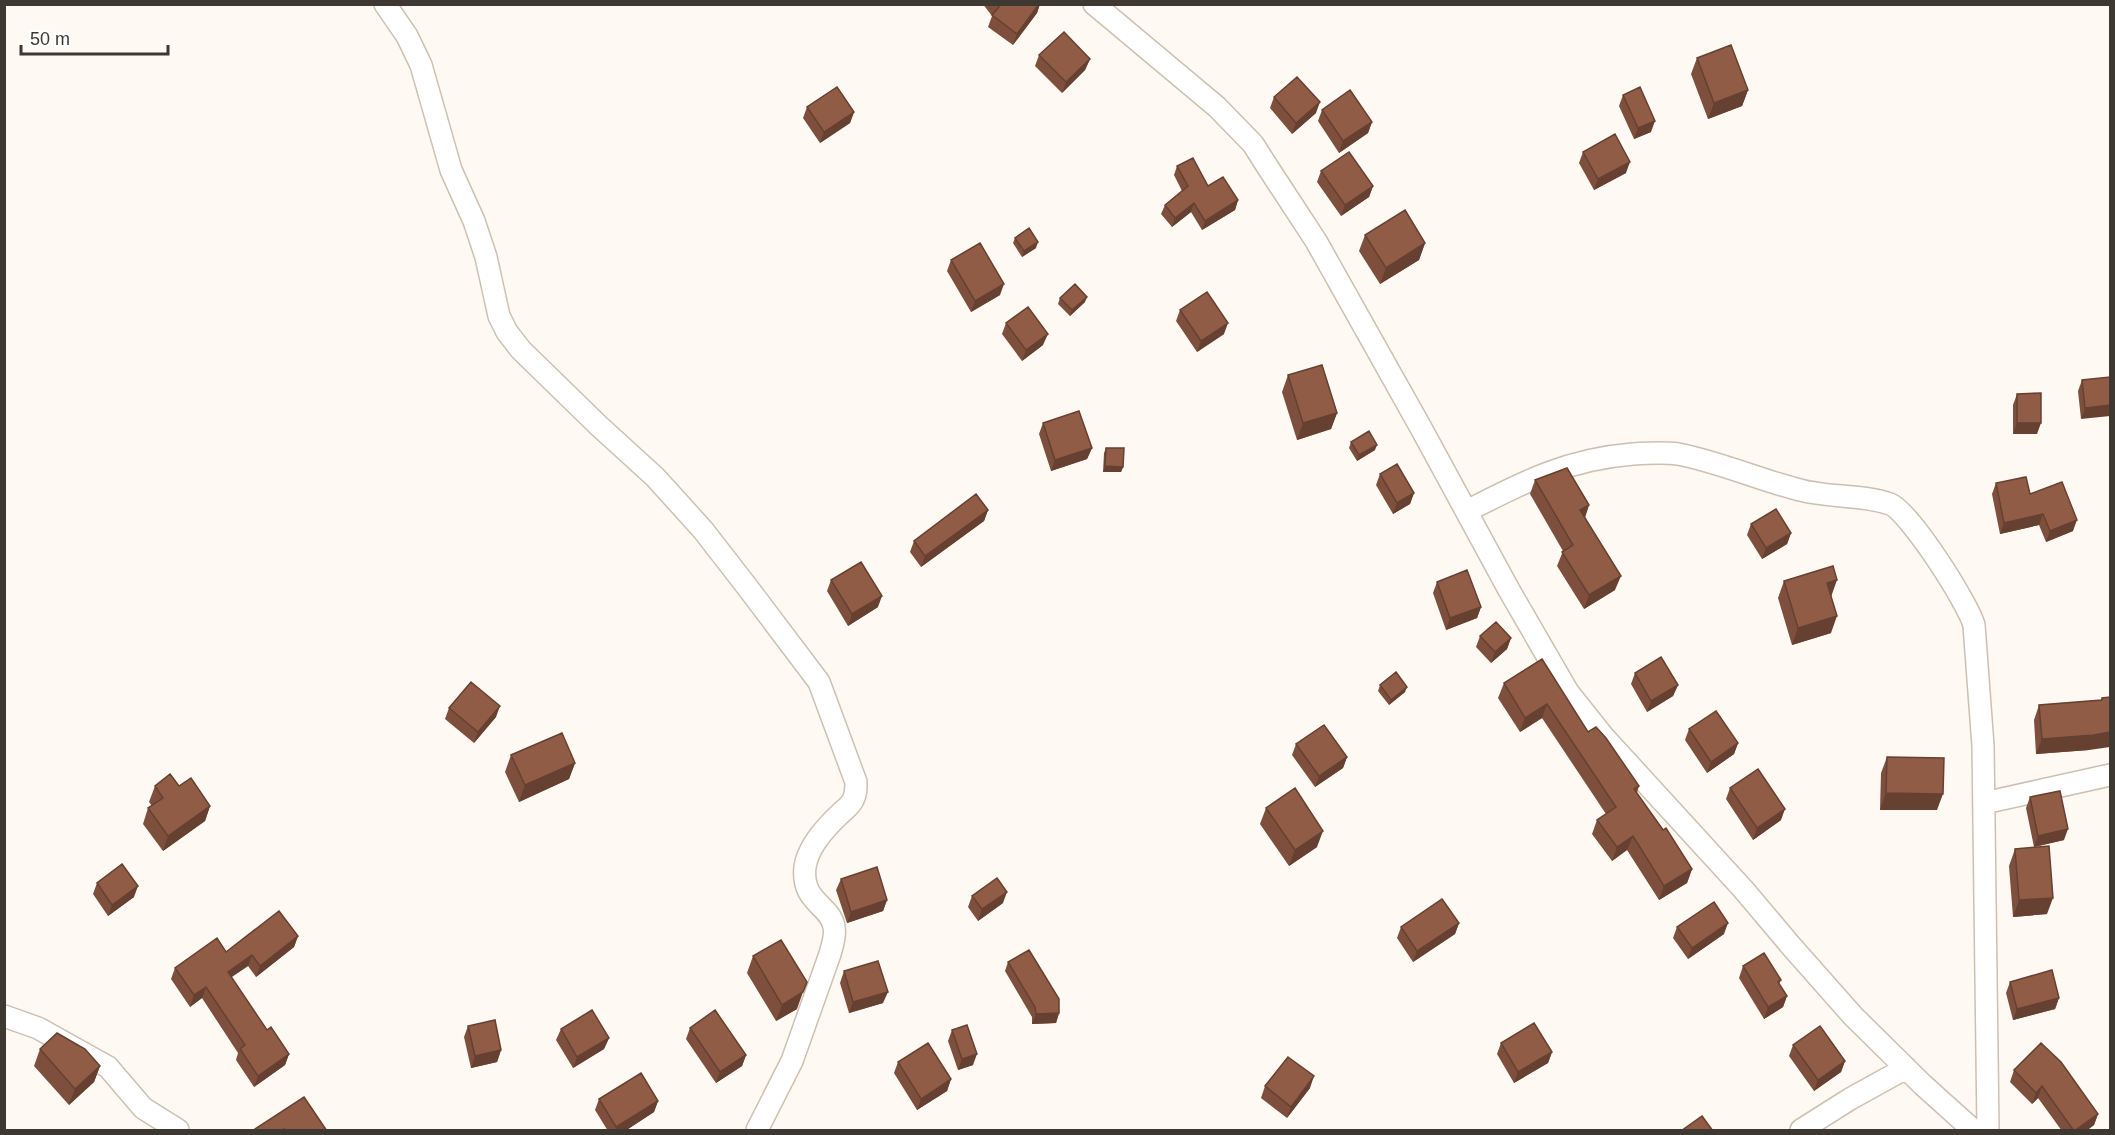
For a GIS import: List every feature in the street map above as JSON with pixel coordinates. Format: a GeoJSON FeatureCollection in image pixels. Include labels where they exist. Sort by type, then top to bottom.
{"type":"FeatureCollection","features":[{"type":"Feature","properties":{"kind":"street"},"geometry":{"type":"LineString","coordinates":[[385,4],[406,36],[421,65],[451,170],[474,221],[486,257],[499,316],[507,332],[521,350],[655,477],[703,530],[748,588],[819,682],[856,782],[856,794],[852,803],[819,837],[806,865],[805,881],[811,895],[832,920],[835,928],[834,937],[792,1061],[756,1131]]}},
{"type":"Feature","properties":{"kind":"street"},"geometry":{"type":"LineString","coordinates":[[1094,4],[1217,107],[1253,144],[1316,241],[1509,590],[1575,701],[1603,736],[1743,889],[1853,1016],[1973,1131]]}},
{"type":"Feature","properties":{"kind":"street"},"geometry":{"type":"LineString","coordinates":[[1467,511],[1556,469],[1618,455],[1655,453],[1691,457],[1803,491],[1878,501],[1893,505],[1903,513],[1929,548],[1973,620],[1983,746],[1988,1131]]}},
{"type":"Feature","properties":{"kind":"street"},"geometry":{"type":"LineString","coordinates":[[1984,803],[2110,775]]}},
{"type":"Feature","properties":{"kind":"street"},"geometry":{"type":"LineString","coordinates":[[4,1016],[38,1028],[108,1066],[143,1108],[178,1131]]}},
{"type":"Feature","properties":{"kind":"street"},"geometry":{"type":"LineString","coordinates":[[1801,1131],[1850,1099],[1906,1068]]}},
{"type":"Feature","properties":{"kind":"building"},"geometry":{"type":"Polygon","coordinates":[[[996,4],[1039,4],[1017,34],[992,15],[999,7],[996,4]]]}},
{"type":"Feature","properties":{"kind":"building"},"geometry":{"type":"Polygon","coordinates":[[[1064,32],[1090,59],[1066,82],[1039,55],[1064,32]]]}},
{"type":"Feature","properties":{"kind":"building"},"geometry":{"type":"Polygon","coordinates":[[[1731,45],[1748,90],[1714,103],[1697,58],[1731,45]]]}},
{"type":"Feature","properties":{"kind":"building"},"geometry":{"type":"Polygon","coordinates":[[[1297,77],[1320,102],[1296,123],[1274,97],[1297,77]]]}},
{"type":"Feature","properties":{"kind":"building"},"geometry":{"type":"Polygon","coordinates":[[[837,87],[854,112],[824,132],[807,107],[837,87]]]}},
{"type":"Feature","properties":{"kind":"building"},"geometry":{"type":"Polygon","coordinates":[[[1640,87],[1655,121],[1638,128],[1623,95],[1640,87]]]}},
{"type":"Feature","properties":{"kind":"building"},"geometry":{"type":"Polygon","coordinates":[[[1350,90],[1372,122],[1343,141],[1322,110],[1350,90]]]}},
{"type":"Feature","properties":{"kind":"building"},"geometry":{"type":"Polygon","coordinates":[[[1615,134],[1630,162],[1598,179],[1583,152],[1615,134]]]}},
{"type":"Feature","properties":{"kind":"building"},"geometry":{"type":"Polygon","coordinates":[[[1349,152],[1373,186],[1345,205],[1321,171],[1349,152]]]}},
{"type":"Feature","properties":{"kind":"building"},"geometry":{"type":"Polygon","coordinates":[[[1193,158],[1208,186],[1223,177],[1238,200],[1205,221],[1194,203],[1175,218],[1165,205],[1188,186],[1177,166],[1193,158]]]}},
{"type":"Feature","properties":{"kind":"building"},"geometry":{"type":"Polygon","coordinates":[[[1405,210],[1425,243],[1386,268],[1365,235],[1405,210]]]}},
{"type":"Feature","properties":{"kind":"building"},"geometry":{"type":"Polygon","coordinates":[[[1029,228],[1038,242],[1024,251],[1015,238],[1029,228]]]}},
{"type":"Feature","properties":{"kind":"building"},"geometry":{"type":"Polygon","coordinates":[[[980,243],[1004,284],[975,301],[951,260],[980,243]]]}},
{"type":"Feature","properties":{"kind":"building"},"geometry":{"type":"Polygon","coordinates":[[[1075,284],[1087,297],[1072,310],[1060,298],[1075,284]]]}},
{"type":"Feature","properties":{"kind":"building"},"geometry":{"type":"Polygon","coordinates":[[[1207,292],[1228,323],[1201,341],[1180,310],[1207,292]]]}},
{"type":"Feature","properties":{"kind":"building"},"geometry":{"type":"Polygon","coordinates":[[[1028,307],[1048,334],[1026,350],[1006,323],[1028,307]]]}},
{"type":"Feature","properties":{"kind":"building"},"geometry":{"type":"Polygon","coordinates":[[[1322,365],[1337,413],[1303,423],[1288,375],[1322,365]]]}},
{"type":"Feature","properties":{"kind":"building"},"geometry":{"type":"Polygon","coordinates":[[[2110,377],[2110,405],[2085,408],[2082,380],[2110,377]]]}},
{"type":"Feature","properties":{"kind":"building"},"geometry":{"type":"Polygon","coordinates":[[[2041,393],[2041,423],[2017,423],[2017,394],[2041,393]]]}},
{"type":"Feature","properties":{"kind":"building"},"geometry":{"type":"Polygon","coordinates":[[[1079,411],[1092,448],[1055,460],[1043,423],[1079,411]]]}},
{"type":"Feature","properties":{"kind":"building"},"geometry":{"type":"Polygon","coordinates":[[[1369,431],[1377,445],[1359,455],[1351,442],[1369,431]]]}},
{"type":"Feature","properties":{"kind":"building"},"geometry":{"type":"Polygon","coordinates":[[[1106,448],[1124,448],[1123,467],[1105,466],[1106,448]]]}},
{"type":"Feature","properties":{"kind":"building"},"geometry":{"type":"Polygon","coordinates":[[[1397,464],[1414,493],[1397,503],[1380,474],[1397,464]]]}},
{"type":"Feature","properties":{"kind":"building"},"geometry":{"type":"Polygon","coordinates":[[[1567,468],[1589,505],[1580,510],[1621,576],[1589,595],[1562,552],[1573,545],[1535,480],[1567,468]]]}},
{"type":"Feature","properties":{"kind":"building"},"geometry":{"type":"Polygon","coordinates":[[[2026,477],[2030,494],[2062,482],[2077,520],[2050,531],[2043,514],[2004,523],[1996,483],[2026,477]]]}},
{"type":"Feature","properties":{"kind":"building"},"geometry":{"type":"Polygon","coordinates":[[[976,494],[988,510],[925,556],[914,541],[976,494]]]}},
{"type":"Feature","properties":{"kind":"building"},"geometry":{"type":"Polygon","coordinates":[[[1776,509],[1791,533],[1766,548],[1751,524],[1776,509]]]}},
{"type":"Feature","properties":{"kind":"building"},"geometry":{"type":"Polygon","coordinates":[[[861,562],[882,596],[852,614],[831,580],[861,562]]]}},
{"type":"Feature","properties":{"kind":"building"},"geometry":{"type":"Polygon","coordinates":[[[1833,566],[1837,580],[1827,583],[1837,616],[1798,628],[1784,581],[1833,566]]]}},
{"type":"Feature","properties":{"kind":"building"},"geometry":{"type":"Polygon","coordinates":[[[1467,570],[1481,607],[1450,618],[1437,582],[1467,570]]]}},
{"type":"Feature","properties":{"kind":"building"},"geometry":{"type":"Polygon","coordinates":[[[1496,622],[1511,638],[1495,652],[1480,636],[1496,622]]]}},
{"type":"Feature","properties":{"kind":"building"},"geometry":{"type":"Polygon","coordinates":[[[1661,657],[1678,685],[1651,701],[1635,673],[1661,657]]]}},
{"type":"Feature","properties":{"kind":"building"},"geometry":{"type":"Polygon","coordinates":[[[1542,659],[1588,732],[1596,727],[1606,738],[1639,786],[1634,789],[1663,830],[1666,828],[1692,869],[1664,886],[1633,836],[1617,847],[1597,820],[1616,807],[1547,704],[1525,718],[1504,683],[1542,659]]]}},
{"type":"Feature","properties":{"kind":"building"},"geometry":{"type":"Polygon","coordinates":[[[1396,672],[1407,687],[1391,700],[1380,685],[1396,672]]]}},
{"type":"Feature","properties":{"kind":"building"},"geometry":{"type":"Polygon","coordinates":[[[471,682],[500,706],[478,732],[449,708],[471,682]]]}},
{"type":"Feature","properties":{"kind":"building"},"geometry":{"type":"Polygon","coordinates":[[[2110,697],[2110,732],[2042,739],[2039,705],[2102,700],[2102,698],[2110,697]]]}},
{"type":"Feature","properties":{"kind":"building"},"geometry":{"type":"Polygon","coordinates":[[[1716,711],[1738,743],[1711,762],[1689,729],[1716,711]]]}},
{"type":"Feature","properties":{"kind":"building"},"geometry":{"type":"Polygon","coordinates":[[[1324,725],[1347,757],[1319,776],[1296,744],[1324,725]]]}},
{"type":"Feature","properties":{"kind":"building"},"geometry":{"type":"Polygon","coordinates":[[[562,733],[575,763],[525,785],[511,755],[562,733]]]}},
{"type":"Feature","properties":{"kind":"building"},"geometry":{"type":"Polygon","coordinates":[[[1887,757],[1944,758],[1943,794],[1886,793],[1887,757]]]}},
{"type":"Feature","properties":{"kind":"building"},"geometry":{"type":"Polygon","coordinates":[[[1758,769],[1785,809],[1757,828],[1730,788],[1758,769]]]}},
{"type":"Feature","properties":{"kind":"building"},"geometry":{"type":"Polygon","coordinates":[[[170,774],[179,786],[191,778],[210,806],[168,836],[148,808],[163,798],[155,786],[170,774]]]}},
{"type":"Feature","properties":{"kind":"building"},"geometry":{"type":"Polygon","coordinates":[[[1295,788],[1323,831],[1295,850],[1266,808],[1295,788]]]}},
{"type":"Feature","properties":{"kind":"building"},"geometry":{"type":"Polygon","coordinates":[[[2060,791],[2068,829],[2038,836],[2030,797],[2060,791]]]}},
{"type":"Feature","properties":{"kind":"building"},"geometry":{"type":"Polygon","coordinates":[[[2049,846],[2053,898],[2019,900],[2015,849],[2049,846]]]}},
{"type":"Feature","properties":{"kind":"building"},"geometry":{"type":"Polygon","coordinates":[[[122,864],[138,886],[112,905],[97,883],[122,864]]]}},
{"type":"Feature","properties":{"kind":"building"},"geometry":{"type":"Polygon","coordinates":[[[877,867],[887,900],[851,912],[841,879],[877,867]]]}},
{"type":"Feature","properties":{"kind":"building"},"geometry":{"type":"Polygon","coordinates":[[[997,878],[1007,892],[982,909],[972,896],[997,878]]]}},
{"type":"Feature","properties":{"kind":"building"},"geometry":{"type":"Polygon","coordinates":[[[1442,899],[1459,923],[1417,951],[1401,927],[1442,899]]]}},
{"type":"Feature","properties":{"kind":"building"},"geometry":{"type":"Polygon","coordinates":[[[1714,902],[1728,923],[1692,948],[1677,927],[1714,902]]]}},
{"type":"Feature","properties":{"kind":"building"},"geometry":{"type":"Polygon","coordinates":[[[279,911],[298,936],[260,966],[252,955],[228,972],[267,1030],[271,1027],[289,1054],[258,1076],[240,1049],[245,1045],[206,987],[194,995],[175,968],[217,938],[226,952],[279,911]]]}},
{"type":"Feature","properties":{"kind":"building"},"geometry":{"type":"Polygon","coordinates":[[[781,940],[807,982],[803,992],[782,1005],[753,956],[781,940]]]}},
{"type":"Feature","properties":{"kind":"building"},"geometry":{"type":"Polygon","coordinates":[[[1029,950],[1059,999],[1059,1013],[1036,1014],[1035,1007],[1008,962],[1029,950]]]}},
{"type":"Feature","properties":{"kind":"building"},"geometry":{"type":"Polygon","coordinates":[[[1764,953],[1781,980],[1778,982],[1787,996],[1768,1007],[1743,966],[1764,953]]]}},
{"type":"Feature","properties":{"kind":"building"},"geometry":{"type":"Polygon","coordinates":[[[878,961],[888,992],[853,1002],[844,971],[878,961]]]}},
{"type":"Feature","properties":{"kind":"building"},"geometry":{"type":"Polygon","coordinates":[[[2052,970],[2059,998],[2017,1009],[2010,982],[2052,970]]]}},
{"type":"Feature","properties":{"kind":"building"},"geometry":{"type":"Polygon","coordinates":[[[592,1010],[609,1038],[577,1057],[561,1029],[592,1010]]]}},
{"type":"Feature","properties":{"kind":"building"},"geometry":{"type":"Polygon","coordinates":[[[715,1010],[746,1055],[720,1072],[690,1028],[715,1010]]]}},
{"type":"Feature","properties":{"kind":"building"},"geometry":{"type":"Polygon","coordinates":[[[495,1020],[501,1050],[475,1056],[468,1026],[495,1020]]]}},
{"type":"Feature","properties":{"kind":"building"},"geometry":{"type":"Polygon","coordinates":[[[1534,1023],[1552,1052],[1518,1072],[1501,1043],[1534,1023]]]}},
{"type":"Feature","properties":{"kind":"building"},"geometry":{"type":"Polygon","coordinates":[[[967,1025],[977,1054],[962,1059],[952,1030],[967,1025]]]}},
{"type":"Feature","properties":{"kind":"building"},"geometry":{"type":"Polygon","coordinates":[[[1820,1026],[1845,1061],[1818,1080],[1793,1045],[1820,1026]]]}},
{"type":"Feature","properties":{"kind":"building"},"geometry":{"type":"Polygon","coordinates":[[[57,1033],[85,1049],[100,1066],[75,1089],[40,1049],[57,1033]]]}},
{"type":"Feature","properties":{"kind":"building"},"geometry":{"type":"Polygon","coordinates":[[[928,1043],[951,1079],[921,1099],[898,1062],[928,1043]]]}},
{"type":"Feature","properties":{"kind":"building"},"geometry":{"type":"Polygon","coordinates":[[[2041,1043],[2061,1062],[2098,1114],[2074,1131],[2042,1086],[2036,1093],[2014,1070],[2041,1043]]]}},
{"type":"Feature","properties":{"kind":"building"},"geometry":{"type":"Polygon","coordinates":[[[1288,1057],[1314,1076],[1291,1107],[1265,1086],[1288,1057]]]}},
{"type":"Feature","properties":{"kind":"building"},"geometry":{"type":"Polygon","coordinates":[[[641,1073],[658,1101],[616,1127],[599,1099],[641,1073]]]}},
{"type":"Feature","properties":{"kind":"building"},"geometry":{"type":"Polygon","coordinates":[[[304,1097],[327,1131],[285,1131],[284,1129],[283,1131],[252,1131],[304,1097]]]}},
{"type":"Feature","properties":{"kind":"building"},"geometry":{"type":"Polygon","coordinates":[[[1702,1116],[1713,1131],[1681,1131],[1702,1116]]]}}]}
